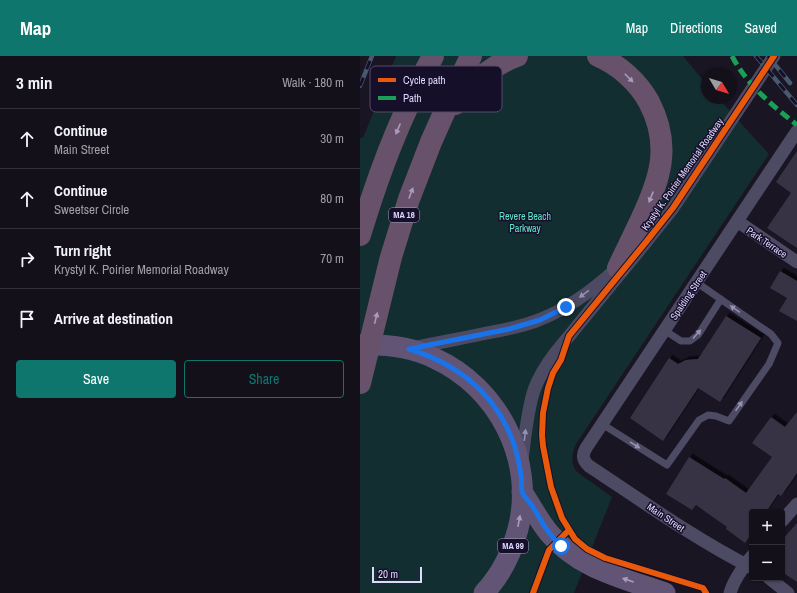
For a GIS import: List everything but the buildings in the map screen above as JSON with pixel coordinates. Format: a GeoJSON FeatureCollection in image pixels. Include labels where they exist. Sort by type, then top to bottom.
{"type":"FeatureCollection","features":[{"type":"Feature","properties":{"kind":"highway"},"geometry":{"type":"LineString","coordinates":[[428,66],[433,56]]}},
{"type":"Feature","properties":{"kind":"highway","name":"MA 16"},"geometry":{"type":"LineString","coordinates":[[466,66],[471,56]]}},
{"type":"Feature","properties":{"kind":"highway"},"geometry":{"type":"LineString","coordinates":[[497,66],[517,56]]}},
{"type":"Feature","properties":{"kind":"highway"},"geometry":{"type":"LineString","coordinates":[[598,56],[607,60],[629,77],[647,99],[655,116],[662,145],[659,175],[653,193],[618,268]]}},
{"type":"Feature","properties":{"kind":"highway"},"geometry":{"type":"LineString","coordinates":[[360,235],[375,186],[394,136],[405,112]]}},
{"type":"Feature","properties":{"kind":"highway","name":"MA 16"},"geometry":{"type":"LineString","coordinates":[[360,383],[400,227],[409,199],[444,112]]}},
{"type":"Feature","properties":{"kind":"highway"},"geometry":{"type":"LineString","coordinates":[[431,142],[450,112]]}},
{"type":"Feature","properties":{"kind":"main road","name":"MA 99"},"geometry":{"type":"LineString","coordinates":[[360,338],[434,357],[446,364],[468,378],[487,397],[499,413],[508,430],[515,449],[522,483],[521,512],[512,548],[500,572],[484,593]]}},
{"type":"Feature","properties":{"kind":"main road"},"geometry":{"type":"LineString","coordinates":[[360,345],[370,344],[402,348]]}},
{"type":"Feature","properties":{"kind":"main road"},"geometry":{"type":"LineString","coordinates":[[522,483],[547,531],[572,555],[596,569],[665,593]]}},
{"type":"Feature","properties":{"kind":"street","name":"Krystyl K. Poirier Memorial Roadway"},"geometry":{"type":"LineString","coordinates":[[522,483],[528,413],[535,389],[542,374],[556,352],[673,208],[774,56]]}},
{"type":"Feature","properties":{"kind":"street","name":"Spalding Street"},"geometry":{"type":"LineString","coordinates":[[583,460],[585,450],[797,131]]}},
{"type":"Feature","properties":{"kind":"street","name":"Park Terrace"},"geometry":{"type":"LineString","coordinates":[[737,221],[797,262]]}},
{"type":"Feature","properties":{"kind":"street","name":"Krystyl K. Poirier Memorial Roadway"},"geometry":{"type":"LineString","coordinates":[[402,348],[496,332],[540,320],[575,301],[618,268],[646,242]]}},
{"type":"Feature","properties":{"kind":"street","name":"Main Street"},"geometry":{"type":"LineString","coordinates":[[583,460],[589,466],[710,545],[749,562]]}},
{"type":"Feature","properties":{"kind":"street"},"geometry":{"type":"LineString","coordinates":[[785,518],[797,504]]}},
{"type":"Feature","properties":{"kind":"street"},"geometry":{"type":"LineString","coordinates":[[730,593],[734,582],[749,563]]}},
{"type":"Feature","properties":{"kind":"street"},"geometry":{"type":"LineString","coordinates":[[773,581],[788,593]]}},
{"type":"Feature","properties":{"kind":"lane"},"geometry":{"type":"LineString","coordinates":[[602,424],[667,465],[699,420],[708,415],[716,416],[729,421],[768,364],[778,343],[771,334],[696,282]]}},
{"type":"Feature","properties":{"kind":"lane"},"geometry":{"type":"LineString","coordinates":[[664,330],[681,341],[690,341],[698,335],[721,299]]}},
{"type":"Feature","properties":{"kind":"green space","name":"Revere Beach Parkway"},"geometry":{"type":"Polygon","coordinates":[[[396,56],[683,56],[701,78],[701,104],[723,104],[769,154],[576,444],[572,458],[573,465],[577,472],[612,497],[574,593],[360,593],[360,138],[363,138],[373,112],[502,112],[502,66],[392,66],[396,56]]]}},
{"type":"Feature","properties":{"kind":"railway"},"geometry":{"type":"LineString","coordinates":[[360,86],[372,56]]}},
{"type":"Feature","properties":{"kind":"railway"},"geometry":{"type":"LineString","coordinates":[[756,56],[797,105]]}},
{"type":"Feature","properties":{"kind":"railway"},"geometry":{"type":"LineString","coordinates":[[768,56],[790,83]]}},
{"type":"Feature","properties":{"kind":"marked path"},"geometry":{"type":"LineString","coordinates":[[732,56],[745,76],[761,94],[797,125]]}},
{"type":"Feature","properties":{"kind":"cycle path"},"geometry":{"type":"LineString","coordinates":[[706,593],[703,588],[605,558],[587,549],[575,539],[562,518],[551,487],[543,446],[543,413],[548,388],[553,373],[561,360],[569,336],[673,208],[774,56]]}},
{"type":"Feature","properties":{"kind":"cycle path"},"geometry":{"type":"LineString","coordinates":[[533,593],[549,550],[569,530]]}},
{"type":"Feature","properties":{"kind":"route"},"geometry":{"type":"LineString","coordinates":[[561,546],[547,531],[522,492],[519,464],[514,443],[502,419],[487,397],[468,378],[458,371],[434,357],[409,349],[509,329],[540,320],[566,307]]}}]}
